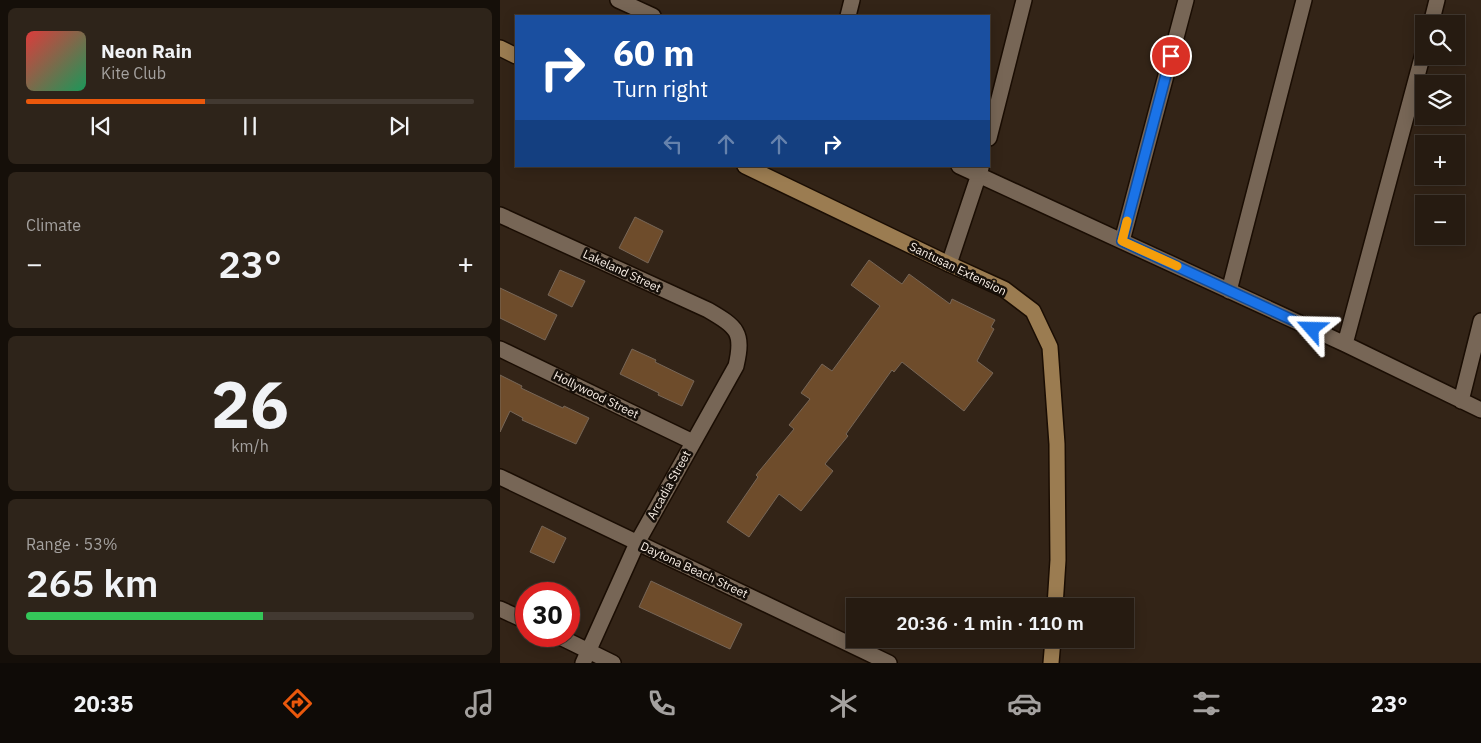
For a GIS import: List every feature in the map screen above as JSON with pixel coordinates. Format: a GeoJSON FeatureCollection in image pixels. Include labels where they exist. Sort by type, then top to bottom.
{"type":"FeatureCollection","features":[{"type":"Feature","properties":{"kind":"street"},"geometry":{"type":"LineString","coordinates":[[618,0],[651,15]]}},
{"type":"Feature","properties":{"kind":"street"},"geometry":{"type":"LineString","coordinates":[[848,15],[852,0]]}},
{"type":"Feature","properties":{"kind":"street"},"geometry":{"type":"LineString","coordinates":[[990,134],[1024,0]]}},
{"type":"Feature","properties":{"kind":"street"},"geometry":{"type":"LineString","coordinates":[[1122,241],[1186,0]]}},
{"type":"Feature","properties":{"kind":"street"},"geometry":{"type":"LineString","coordinates":[[1229,291],[1304,0]]}},
{"type":"Feature","properties":{"kind":"street"},"geometry":{"type":"LineString","coordinates":[[1433,15],[1437,0]]}},
{"type":"Feature","properties":{"kind":"street"},"geometry":{"type":"LineString","coordinates":[[500,48],[515,56]]}},
{"type":"Feature","properties":{"kind":"street"},"geometry":{"type":"LineString","coordinates":[[1345,344],[1420,65]]}},
{"type":"Feature","properties":{"kind":"street","name":"Santusan Extension"},"geometry":{"type":"LineString","coordinates":[[747,167],[949,264],[1004,288],[1033,311],[1050,347],[1057,444],[1058,560],[1056,598]]}},
{"type":"Feature","properties":{"kind":"street"},"geometry":{"type":"LineString","coordinates":[[963,167],[980,171],[1122,241],[1345,344],[1481,410]]}},
{"type":"Feature","properties":{"kind":"street"},"geometry":{"type":"LineString","coordinates":[[949,264],[980,171]]}},
{"type":"Feature","properties":{"kind":"street","name":"Lakeland Street"},"geometry":{"type":"LineString","coordinates":[[500,215],[708,310],[725,320],[739,335]]}},
{"type":"Feature","properties":{"kind":"street"},"geometry":{"type":"LineString","coordinates":[[1460,401],[1481,321]]}},
{"type":"Feature","properties":{"kind":"street","name":"Arcadia Street"},"geometry":{"type":"LineString","coordinates":[[586,657],[637,543],[736,366],[740,350],[739,335]]}},
{"type":"Feature","properties":{"kind":"street","name":"Hollywood Street"},"geometry":{"type":"LineString","coordinates":[[500,349],[693,442]]}},
{"type":"Feature","properties":{"kind":"street","name":"Daytona Beach Street"},"geometry":{"type":"LineString","coordinates":[[500,477],[889,663]]}},
{"type":"Feature","properties":{"kind":"street"},"geometry":{"type":"LineString","coordinates":[[500,608],[515,616]]}},
{"type":"Feature","properties":{"kind":"street"},"geometry":{"type":"LineString","coordinates":[[573,647],[586,657],[614,663]]}},
{"type":"Feature","properties":{"kind":"street"},"geometry":{"type":"LineString","coordinates":[[1051,663],[1052,648]]}},
{"type":"Feature","properties":{"kind":"building"},"geometry":{"type":"Polygon","coordinates":[[[635,217],[663,231],[648,263],[619,248],[635,217]]]}},
{"type":"Feature","properties":{"kind":"building"},"geometry":{"type":"Polygon","coordinates":[[[869,260],[902,284],[909,274],[950,304],[952,299],[995,320],[991,327],[994,329],[977,361],[993,373],[964,411],[902,362],[894,372],[892,370],[846,434],[848,436],[825,464],[833,471],[801,511],[779,494],[749,537],[727,522],[758,477],[756,475],[794,429],[789,425],[810,399],[801,393],[822,364],[832,371],[880,306],[851,285],[869,260]]]}},
{"type":"Feature","properties":{"kind":"building"},"geometry":{"type":"Polygon","coordinates":[[[560,270],[585,281],[572,307],[548,295],[560,270]]]}},
{"type":"Feature","properties":{"kind":"building"},"geometry":{"type":"Polygon","coordinates":[[[500,288],[557,315],[545,340],[500,318],[500,288]]]}},
{"type":"Feature","properties":{"kind":"building"},"geometry":{"type":"Polygon","coordinates":[[[632,349],[694,381],[682,406],[620,374],[632,349]]]}},
{"type":"Feature","properties":{"kind":"building"},"geometry":{"type":"Polygon","coordinates":[[[500,375],[522,386],[521,388],[589,418],[576,444],[522,420],[523,418],[510,411],[500,432],[500,375]]]}},
{"type":"Feature","properties":{"kind":"building"},"geometry":{"type":"Polygon","coordinates":[[[542,526],[566,538],[554,563],[530,552],[542,526]]]}},
{"type":"Feature","properties":{"kind":"building"},"geometry":{"type":"Polygon","coordinates":[[[651,581],[742,624],[730,649],[639,607],[651,581]]]}},
{"type":"Feature","properties":{"kind":"slow traffic"},"geometry":{"type":"LineString","coordinates":[[1127,221],[1122,241],[1177,266]]}},
{"type":"Feature","properties":{"kind":"route"},"geometry":{"type":"LineString","coordinates":[[1171,56],[1122,241],[1312,329]]}}]}
